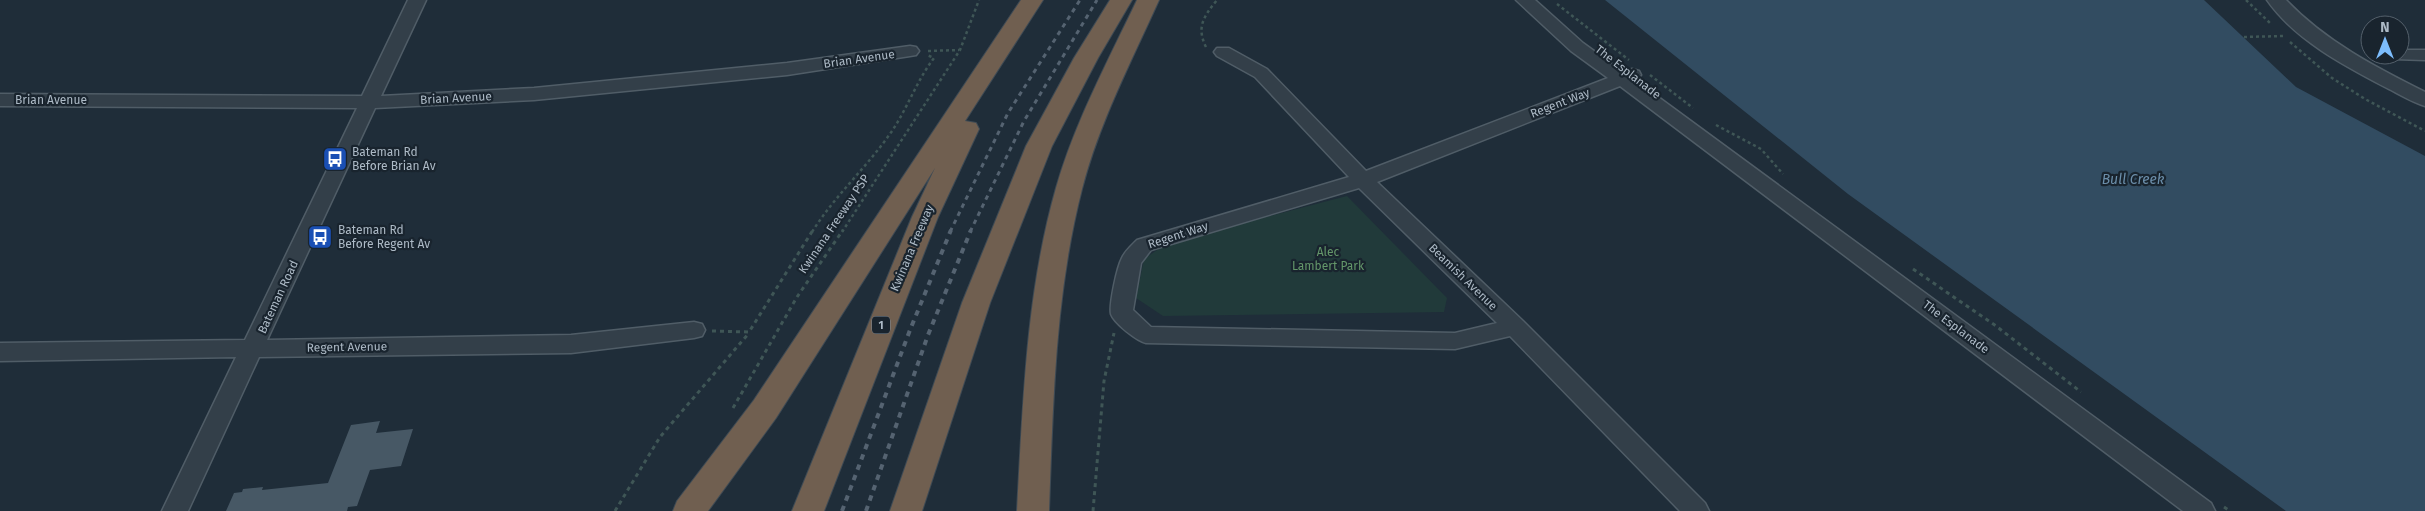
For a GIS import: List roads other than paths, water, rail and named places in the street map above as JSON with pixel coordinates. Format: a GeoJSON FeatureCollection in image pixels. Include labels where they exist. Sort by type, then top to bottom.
{"type":"FeatureCollection","features":[{"type":"Feature","properties":{"kind":"highway"},"geometry":{"type":"LineString","coordinates":[[689,511],[765,409],[1032,0]]}},
{"type":"Feature","properties":{"kind":"highway","name":"Kwinana Freeway"},"geometry":{"type":"LineString","coordinates":[[808,511],[897,283],[960,142],[997,76],[1046,0]]}},
{"type":"Feature","properties":{"kind":"highway"},"geometry":{"type":"LineString","coordinates":[[906,511],[976,303],[1039,146],[1086,58],[1121,0]]}},
{"type":"Feature","properties":{"kind":"highway"},"geometry":{"type":"LineString","coordinates":[[1033,511],[1042,339],[1052,262],[1069,188],[1090,128],[1148,0]]}},
{"type":"Feature","properties":{"kind":"street","name":"Bateman Road"},"geometry":{"type":"LineString","coordinates":[[175,511],[417,0]]}},
{"type":"Feature","properties":{"kind":"street","name":"The Esplanade"},"geometry":{"type":"LineString","coordinates":[[1525,0],[1578,47],[1627,77],[1710,143],[2202,511]]}},
{"type":"Feature","properties":{"kind":"street"},"geometry":{"type":"LineString","coordinates":[[2276,0],[2308,31],[2342,54],[2425,100]]}},
{"type":"Feature","properties":{"kind":"street","name":"Brian Avenue"},"geometry":{"type":"LineString","coordinates":[[0,100],[370,102],[534,94],[787,69],[910,51]]}},
{"type":"Feature","properties":{"kind":"street","name":"Beamish Avenue"},"geometry":{"type":"LineString","coordinates":[[1223,52],[1261,73],[1363,180],[1515,327],[1696,511]]}},
{"type":"Feature","properties":{"kind":"street"},"geometry":{"type":"LineString","coordinates":[[2342,54],[2360,54]]}},
{"type":"Feature","properties":{"kind":"street"},"geometry":{"type":"LineString","coordinates":[[2410,55],[2425,55]]}},
{"type":"Feature","properties":{"kind":"street","name":"Regent Way"},"geometry":{"type":"LineString","coordinates":[[1515,327],[1455,341],[1146,335],[1122,313],[1127,274],[1131,260],[1144,245],[1363,180],[1627,77]]}},
{"type":"Feature","properties":{"kind":"street","name":"Regent Avenue"},"geometry":{"type":"LineString","coordinates":[[0,352],[571,344],[694,330]]}},
{"type":"Feature","properties":{"kind":"water","name":"Bull Creek"},"geometry":{"type":"Polygon","coordinates":[[[1605,0],[2204,0],[2296,87],[2425,156],[2425,511],[2286,511],[1848,194],[1605,0]]]}},
{"type":"Feature","properties":{"kind":"railway"},"geometry":{"type":"LineString","coordinates":[[950,232],[1008,113],[1080,0]]}},
{"type":"Feature","properties":{"kind":"railway"},"geometry":{"type":"LineString","coordinates":[[970,232],[1024,121],[1097,0]]}},
{"type":"Feature","properties":{"kind":"railway"},"geometry":{"type":"LineString","coordinates":[[842,511],[910,330],[951,230]]}},
{"type":"Feature","properties":{"kind":"railway"},"geometry":{"type":"LineString","coordinates":[[866,511],[928,335],[971,230]]}},
{"type":"Feature","properties":{"kind":"place","name":"Bateman Rd Before Brian Av"},"geometry":{"type":"Point","coordinates":[335,159]}},
{"type":"Feature","properties":{"kind":"place","name":"Bateman Rd Before Regent Av"},"geometry":{"type":"Point","coordinates":[320,237]}},
{"type":"Feature","properties":{"kind":"park label","name":"Alec Lambert Park"},"geometry":{"type":"Point","coordinates":[1328,259]}}]}
